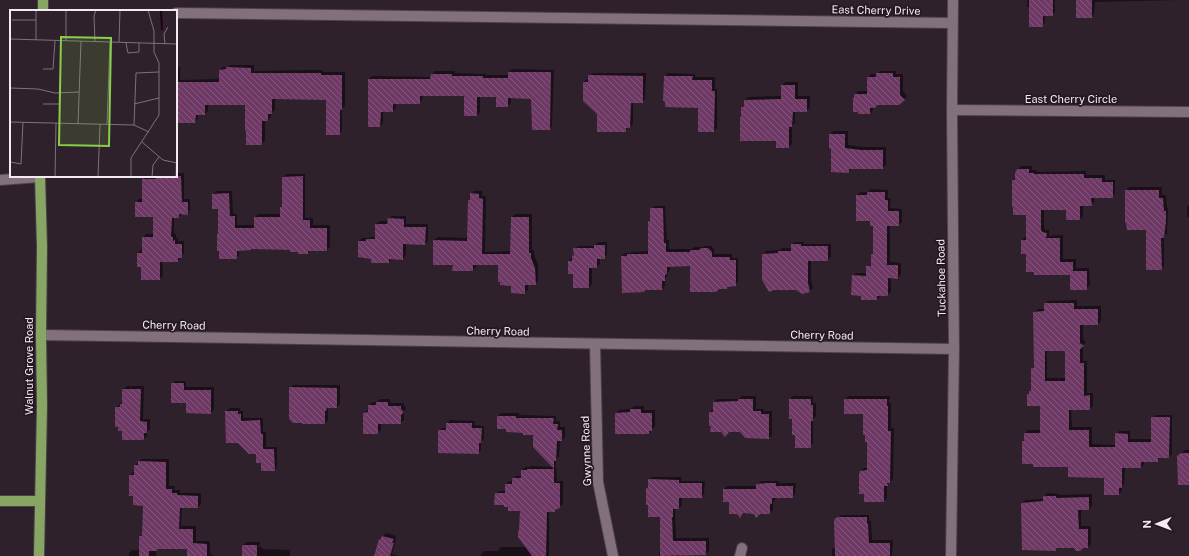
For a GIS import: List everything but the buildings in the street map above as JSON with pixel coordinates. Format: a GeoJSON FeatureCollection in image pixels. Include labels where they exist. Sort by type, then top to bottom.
{"type":"FeatureCollection","features":[{"type":"Feature","properties":{"kind":"main road","name":"Walnut Grove Road"},"geometry":{"type":"LineString","coordinates":[[39,556],[42,406],[42,247],[40,177]]}},
{"type":"Feature","properties":{"kind":"main road"},"geometry":{"type":"LineString","coordinates":[[0,501],[40,501]]}},
{"type":"Feature","properties":{"kind":"street","name":"Tuckahoe Road"},"geometry":{"type":"LineString","coordinates":[[951,556],[954,349],[952,110],[953,0]]}},
{"type":"Feature","properties":{"kind":"street","name":"East Cherry Drive"},"geometry":{"type":"LineString","coordinates":[[177,13],[952,24]]}},
{"type":"Feature","properties":{"kind":"street","name":"East Cherry Circle"},"geometry":{"type":"LineString","coordinates":[[952,110],[1189,112]]}},
{"type":"Feature","properties":{"kind":"street"},"geometry":{"type":"LineString","coordinates":[[0,180],[40,177]]}},
{"type":"Feature","properties":{"kind":"street","name":"Cherry Road"},"geometry":{"type":"LineString","coordinates":[[41,335],[954,349]]}},
{"type":"Feature","properties":{"kind":"street","name":"Gwynne Road"},"geometry":{"type":"LineString","coordinates":[[595,344],[598,482],[613,556]]}}]}
